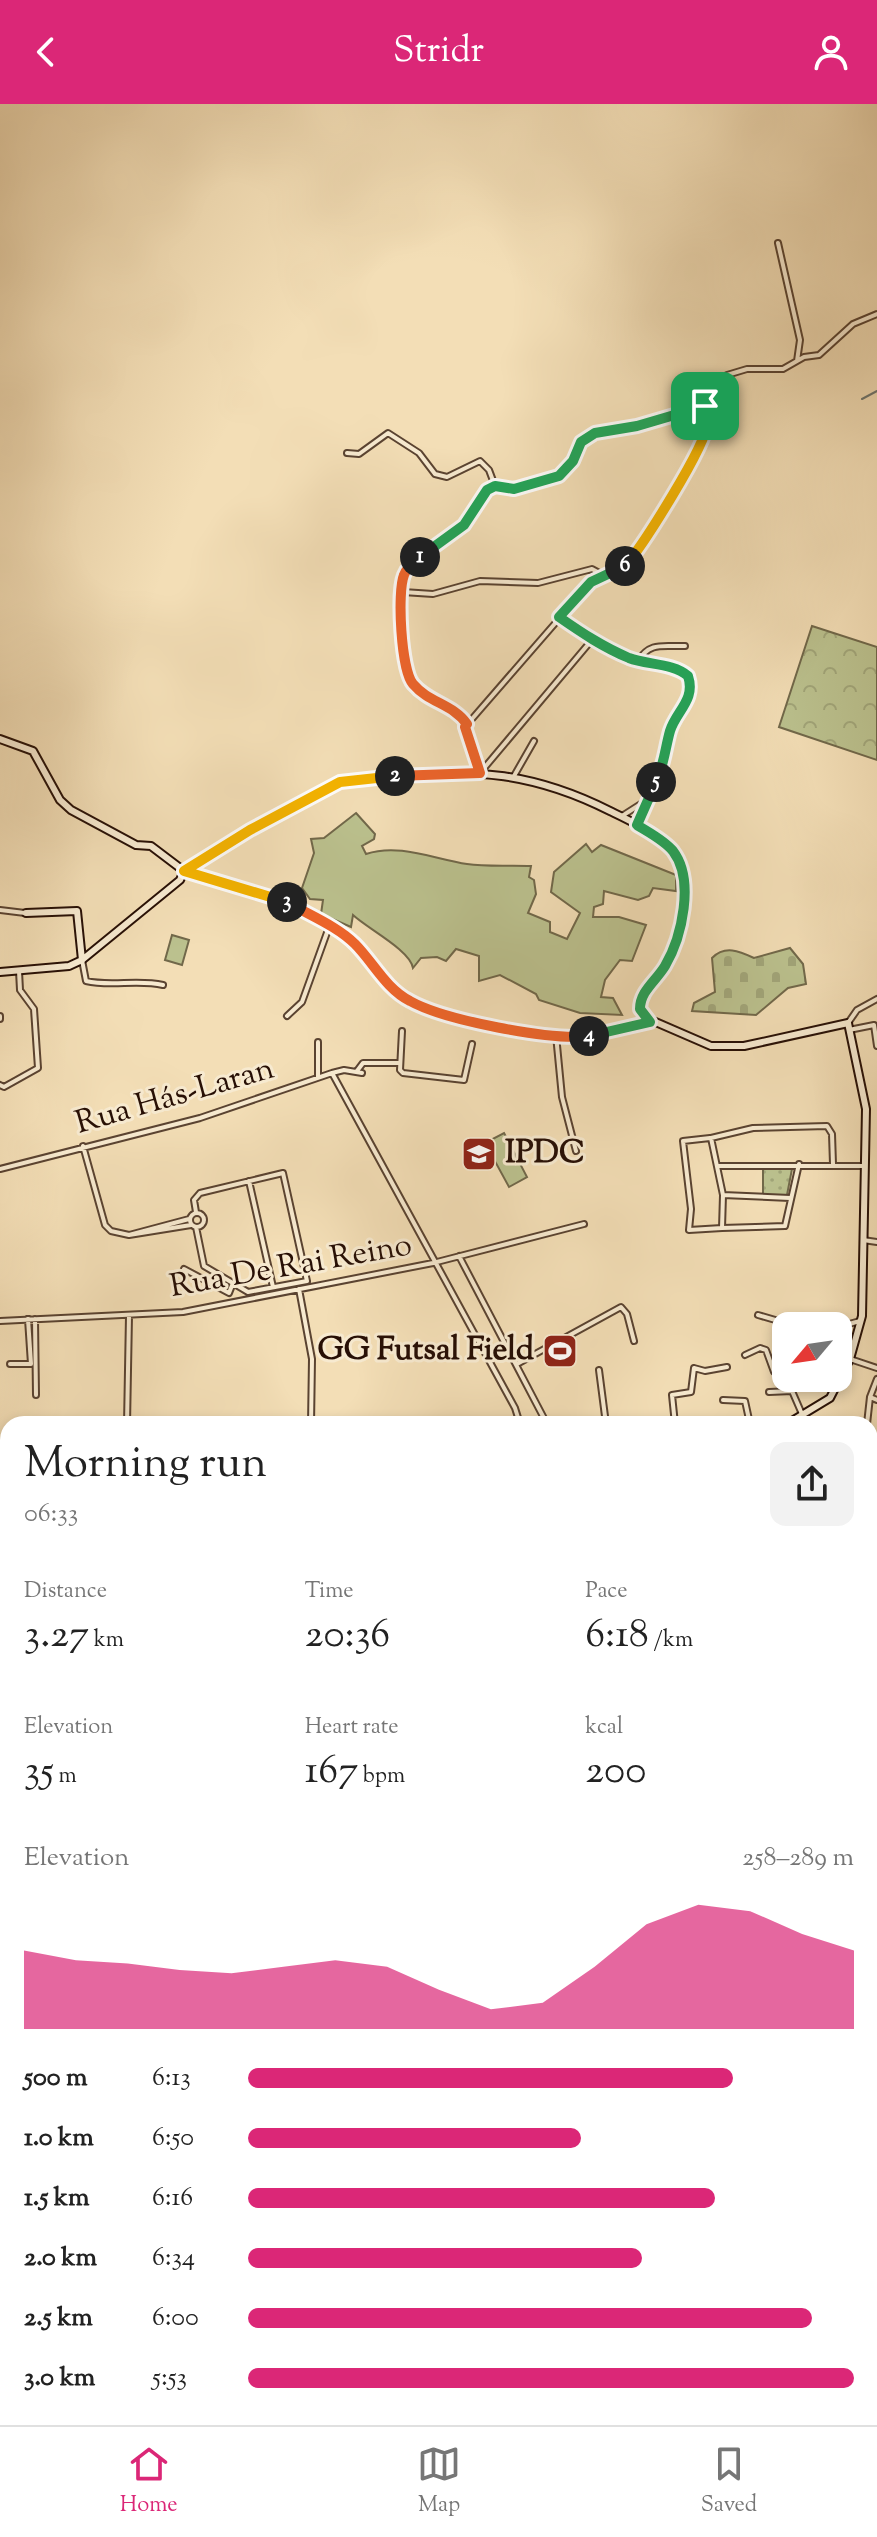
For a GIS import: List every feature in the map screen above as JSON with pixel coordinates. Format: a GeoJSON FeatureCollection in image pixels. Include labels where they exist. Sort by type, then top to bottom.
{"type":"FeatureCollection","features":[{"type":"Feature","properties":{"kind":"street"},"geometry":{"type":"LineString","coordinates":[[778,243],[800,340],[797,361]]}},
{"type":"Feature","properties":{"kind":"street"},"geometry":{"type":"LineString","coordinates":[[467,724],[452,707],[424,695],[408,678],[399,622],[404,574],[409,566],[464,525],[478,500],[495,486],[514,489],[559,476],[573,461],[581,442],[595,433],[637,426],[705,406],[727,375],[747,369],[783,369],[819,355],[853,324],[877,314]]}},
{"type":"Feature","properties":{"kind":"street"},"geometry":{"type":"LineString","coordinates":[[480,773],[465,727],[591,582],[622,569],[642,547],[695,455],[707,423],[705,406]]}},
{"type":"Feature","properties":{"kind":"street"},"geometry":{"type":"LineString","coordinates":[[347,453],[359,454],[388,433],[419,453],[435,474],[443,477],[480,461],[489,470],[495,486]]}},
{"type":"Feature","properties":{"kind":"street"},"geometry":{"type":"LineString","coordinates":[[403,592],[433,594],[480,581],[538,583],[592,569],[605,576]]}},
{"type":"Feature","properties":{"kind":"street"},"geometry":{"type":"LineString","coordinates":[[559,617],[591,641],[638,661],[680,670],[688,676],[690,684],[685,706],[672,726],[668,754],[637,825]]}},
{"type":"Feature","properties":{"kind":"street"},"geometry":{"type":"LineString","coordinates":[[480,773],[591,641]]}},
{"type":"Feature","properties":{"kind":"street"},"geometry":{"type":"LineString","coordinates":[[638,661],[645,650],[654,645],[685,646]]}},
{"type":"Feature","properties":{"kind":"street"},"geometry":{"type":"LineString","coordinates":[[0,739],[33,751],[60,800],[71,810],[136,845],[151,846],[184,871],[226,886],[280,897],[353,942],[390,985],[411,1002],[459,1018],[556,1035],[605,1034],[650,1022]]}},
{"type":"Feature","properties":{"kind":"street"},"geometry":{"type":"LineString","coordinates":[[514,776],[534,741]]}},
{"type":"Feature","properties":{"kind":"street"},"geometry":{"type":"LineString","coordinates":[[0,972],[69,966],[82,960],[180,880],[184,871],[250,830],[340,782],[430,772],[480,773],[514,776],[557,788],[622,816],[672,851],[683,871],[682,917],[675,945],[639,1004],[644,1017],[650,1022],[711,1046],[744,1046],[848,1026],[874,1025],[877,1046]]}},
{"type":"Feature","properties":{"kind":"street"},"geometry":{"type":"LineString","coordinates":[[622,816],[649,799]]}},
{"type":"Feature","properties":{"kind":"street"},"geometry":{"type":"LineString","coordinates":[[0,910],[26,913],[77,911],[86,981],[145,980],[163,985]]}},
{"type":"Feature","properties":{"kind":"street"},"geometry":{"type":"LineString","coordinates":[[287,1016],[302,1002],[329,927]]}},
{"type":"Feature","properties":{"kind":"street"},"geometry":{"type":"LineString","coordinates":[[0,1085],[4,1087],[19,1081],[38,1068],[34,1009],[20,990],[19,970]]}},
{"type":"Feature","properties":{"kind":"street"},"geometry":{"type":"LineString","coordinates":[[852,1351],[860,1321],[866,1109],[848,1026],[857,1010],[877,999]]}},
{"type":"Feature","properties":{"kind":"street"},"geometry":{"type":"LineString","coordinates":[[402,1031],[400,1063],[403,1073],[464,1080],[472,1044]]}},
{"type":"Feature","properties":{"kind":"street"},"geometry":{"type":"LineString","coordinates":[[556,1035],[562,1097],[576,1151]]}},
{"type":"Feature","properties":{"kind":"street"},"geometry":{"type":"LineString","coordinates":[[318,1042],[318,1077]]}},
{"type":"Feature","properties":{"kind":"street","name":"Rua Hás-Laran"},"geometry":{"type":"LineString","coordinates":[[0,1169],[200,1118],[332,1073],[359,1072],[363,1063],[400,1063]]}},
{"type":"Feature","properties":{"kind":"street"},"geometry":{"type":"LineString","coordinates":[[332,1073],[518,1416]]}},
{"type":"Feature","properties":{"kind":"street"},"geometry":{"type":"LineString","coordinates":[[799,1164],[785,1226],[689,1230],[691,1209],[683,1141],[753,1128],[827,1126],[832,1134],[833,1164]]}},
{"type":"Feature","properties":{"kind":"street"},"geometry":{"type":"LineString","coordinates":[[711,1138],[723,1195],[722,1228]]}},
{"type":"Feature","properties":{"kind":"street"},"geometry":{"type":"LineString","coordinates":[[83,1146],[105,1225],[111,1231],[129,1235],[204,1220],[196,1212]]}},
{"type":"Feature","properties":{"kind":"street"},"geometry":{"type":"LineString","coordinates":[[717,1166],[865,1166]]}},
{"type":"Feature","properties":{"kind":"street"},"geometry":{"type":"LineString","coordinates":[[283,1173],[307,1281],[248,1292],[204,1266],[192,1224],[196,1212],[194,1200],[200,1193],[249,1181],[283,1173]]}},
{"type":"Feature","properties":{"kind":"street"},"geometry":{"type":"LineString","coordinates":[[249,1181],[273,1287]]}},
{"type":"Feature","properties":{"kind":"street"},"geometry":{"type":"LineString","coordinates":[[723,1195],[790,1198]]}},
{"type":"Feature","properties":{"kind":"street","name":"Rua De Rai Reino"},"geometry":{"type":"LineString","coordinates":[[0,1321],[183,1312],[433,1263],[584,1224]]}},
{"type":"Feature","properties":{"kind":"street"},"geometry":{"type":"LineString","coordinates":[[861,1240],[877,1242]]}},
{"type":"Feature","properties":{"kind":"street"},"geometry":{"type":"LineString","coordinates":[[459,1255],[543,1416]]}},
{"type":"Feature","properties":{"kind":"street"},"geometry":{"type":"LineString","coordinates":[[184,1269],[229,1293],[233,1283]]}},
{"type":"Feature","properties":{"kind":"street"},"geometry":{"type":"LineString","coordinates":[[299,1289],[312,1359],[311,1416]]}},
{"type":"Feature","properties":{"kind":"street"},"geometry":{"type":"LineString","coordinates":[[517,1364],[621,1307],[627,1314],[634,1341]]}},
{"type":"Feature","properties":{"kind":"street"},"geometry":{"type":"LineString","coordinates":[[758,1315],[772,1319]]}},
{"type":"Feature","properties":{"kind":"street"},"geometry":{"type":"LineString","coordinates":[[127,1416],[129,1316]]}},
{"type":"Feature","properties":{"kind":"street"},"geometry":{"type":"LineString","coordinates":[[10,1364],[31,1364],[28,1319]]}},
{"type":"Feature","properties":{"kind":"street"},"geometry":{"type":"LineString","coordinates":[[35,1319],[36,1395]]}},
{"type":"Feature","properties":{"kind":"street"},"geometry":{"type":"LineString","coordinates":[[852,1323],[860,1321]]}},
{"type":"Feature","properties":{"kind":"street"},"geometry":{"type":"LineString","coordinates":[[745,1355],[760,1348],[766,1350],[772,1366]]}},
{"type":"Feature","properties":{"kind":"street"},"geometry":{"type":"LineString","coordinates":[[852,1360],[877,1368]]}},
{"type":"Feature","properties":{"kind":"street"},"geometry":{"type":"LineString","coordinates":[[674,1416],[672,1395],[691,1392],[694,1368],[705,1371],[727,1367]]}},
{"type":"Feature","properties":{"kind":"street"},"geometry":{"type":"LineString","coordinates":[[599,1370],[605,1416]]}},
{"type":"Feature","properties":{"kind":"street"},"geometry":{"type":"LineString","coordinates":[[868,1416],[870,1397],[877,1379]]}},
{"type":"Feature","properties":{"kind":"street"},"geometry":{"type":"LineString","coordinates":[[792,1392],[803,1416],[830,1398],[833,1392]]}},
{"type":"Feature","properties":{"kind":"street"},"geometry":{"type":"LineString","coordinates":[[870,1397],[877,1400]]}},
{"type":"Feature","properties":{"kind":"street"},"geometry":{"type":"LineString","coordinates":[[723,1400],[745,1401],[748,1416]]}},
{"type":"Feature","properties":{"kind":"green space"},"geometry":{"type":"Polygon","coordinates":[[[812,626],[877,647],[877,760],[779,727],[812,626]]]}},
{"type":"Feature","properties":{"kind":"green space"},"geometry":{"type":"Polygon","coordinates":[[[356,813],[375,834],[374,839],[362,846],[366,854],[391,850],[475,865],[531,866],[529,877],[534,880],[536,894],[528,913],[550,922],[550,932],[567,939],[580,913],[551,892],[554,872],[586,844],[592,852],[601,845],[676,875],[676,891],[653,888],[649,896],[638,900],[604,891],[603,904],[594,907],[593,917],[619,917],[646,925],[632,961],[620,960],[605,980],[601,997],[613,998],[622,1015],[580,1013],[539,1000],[536,994],[500,975],[479,981],[479,956],[456,949],[446,961],[437,957],[421,958],[413,968],[397,947],[353,915],[351,927],[321,914],[323,900],[310,899],[302,888],[314,853],[311,839],[324,838],[356,813]]]}},
{"type":"Feature","properties":{"kind":"green space"},"geometry":{"type":"Polygon","coordinates":[[[172,935],[189,940],[182,965],[165,960],[172,935]]]}},
{"type":"Feature","properties":{"kind":"green space"},"geometry":{"type":"Polygon","coordinates":[[[790,948],[803,964],[806,984],[788,988],[756,1015],[692,1011],[694,1003],[715,992],[712,958],[717,954],[732,950],[754,958],[790,948]]]}},
{"type":"Feature","properties":{"kind":"green space"},"geometry":{"type":"Polygon","coordinates":[[[504,1133],[527,1177],[509,1187],[485,1143],[504,1133]]]}},
{"type":"Feature","properties":{"kind":"green space"},"geometry":{"type":"Polygon","coordinates":[[[763,1167],[792,1169],[787,1195],[763,1195],[763,1167]]]}},
{"type":"Feature","properties":{"kind":"waterway"},"geometry":{"type":"LineString","coordinates":[[862,399],[877,391]]}},
{"type":"Feature","properties":{"kind":"place","name":"IPDC"},"geometry":{"type":"Point","coordinates":[479,1154]}},
{"type":"Feature","properties":{"kind":"place","name":"GG Futsal Field"},"geometry":{"type":"Point","coordinates":[560,1351]}},
{"type":"Feature","properties":{"kind":"route"},"geometry":{"type":"LineString","coordinates":[[705,406],[703,411],[707,423],[695,455],[642,547],[622,569],[591,582],[559,617],[591,641],[632,659],[680,670],[690,680],[691,689],[685,706],[669,735],[668,754],[663,768],[637,825],[672,851],[683,871],[682,917],[675,945],[664,967],[641,996],[639,1004],[644,1017],[650,1022],[583,1037],[529,1032],[459,1018],[411,1002],[400,995],[342,933],[280,897],[226,886],[184,871],[250,830],[340,782],[430,772],[480,773],[468,740],[467,724],[459,713],[424,695],[408,678],[399,622],[404,574],[417,559],[464,525],[487,490],[495,486],[514,489],[559,476],[573,461],[581,442],[595,433],[637,426],[705,406]]}}]}
